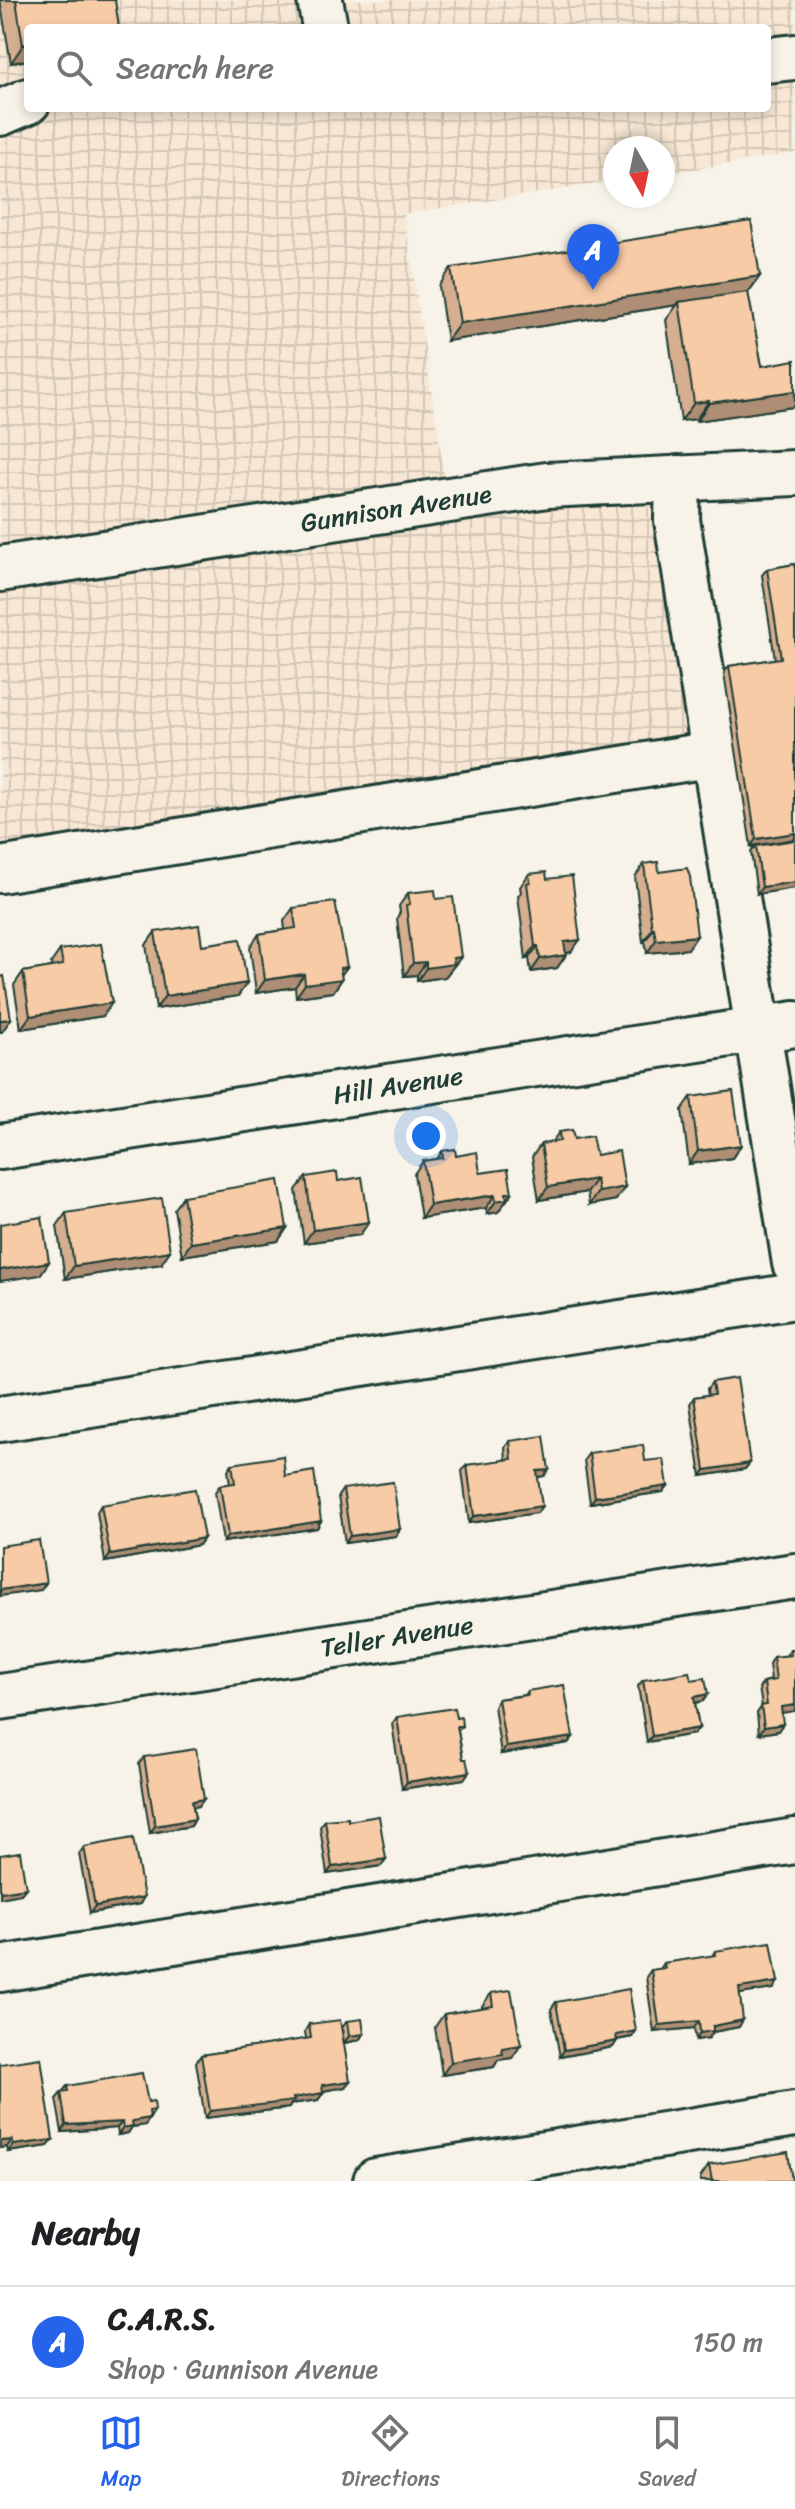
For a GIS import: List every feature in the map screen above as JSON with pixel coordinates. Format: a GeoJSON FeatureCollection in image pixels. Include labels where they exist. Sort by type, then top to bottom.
{"type":"FeatureCollection","features":[{"type":"Feature","properties":{"kind":"street"},"geometry":{"type":"LineString","coordinates":[[320,0],[324,24]]}},
{"type":"Feature","properties":{"kind":"street"},"geometry":{"type":"LineString","coordinates":[[771,60],[795,57]]}},
{"type":"Feature","properties":{"kind":"street"},"geometry":{"type":"LineString","coordinates":[[0,113],[24,103]]}},
{"type":"Feature","properties":{"kind":"street","name":"Gunnison Avenue"},"geometry":{"type":"LineString","coordinates":[[0,569],[547,485],[795,473]]}},
{"type":"Feature","properties":{"kind":"street"},"geometry":{"type":"LineString","coordinates":[[678,478],[677,520],[714,754],[776,1026],[795,1263]]}},
{"type":"Feature","properties":{"kind":"street"},"geometry":{"type":"LineString","coordinates":[[0,870],[714,754]]}},
{"type":"Feature","properties":{"kind":"street","name":"Hill Avenue"},"geometry":{"type":"LineString","coordinates":[[0,1147],[776,1026]]}},
{"type":"Feature","properties":{"kind":"street"},"geometry":{"type":"LineString","coordinates":[[0,1419],[795,1296]]}},
{"type":"Feature","properties":{"kind":"street","name":"Teller Avenue"},"geometry":{"type":"LineString","coordinates":[[0,1697],[795,1576]]}},
{"type":"Feature","properties":{"kind":"street"},"geometry":{"type":"LineString","coordinates":[[0,1969],[795,1841]]}},
{"type":"Feature","properties":{"kind":"street"},"geometry":{"type":"LineString","coordinates":[[376,2181],[795,2114]]}},
{"type":"Feature","properties":{"kind":"shaded area"},"geometry":{"type":"Polygon","coordinates":[[[0,0],[795,0],[795,153],[675,172],[675,136],[603,136],[603,183],[404,214],[451,519],[573,501],[653,498],[695,744],[0,855],[0,0]]]}},
{"type":"Feature","properties":{"kind":"building"},"geometry":{"type":"Polygon","coordinates":[[[16,0],[115,0],[118,24],[24,24],[23,45],[16,0]]]}},
{"type":"Feature","properties":{"kind":"building"},"geometry":{"type":"Polygon","coordinates":[[[751,221],[760,276],[460,323],[451,268],[751,221]]]}},
{"type":"Feature","properties":{"kind":"building"},"geometry":{"type":"Polygon","coordinates":[[[748,292],[762,366],[795,360],[795,391],[694,403],[679,302],[748,292]]]}},
{"type":"Feature","properties":{"kind":"building"},"geometry":{"type":"Polygon","coordinates":[[[795,564],[795,833],[756,839],[729,666],[781,658],[767,569],[795,564]]]}},
{"type":"Feature","properties":{"kind":"building"},"geometry":{"type":"Polygon","coordinates":[[[795,840],[795,882],[762,887],[756,846],[795,840]]]}},
{"type":"Feature","properties":{"kind":"building"},"geometry":{"type":"Polygon","coordinates":[[[658,862],[659,872],[687,868],[697,936],[656,940],[644,864],[658,862]]]}},
{"type":"Feature","properties":{"kind":"building"},"geometry":{"type":"Polygon","coordinates":[[[546,872],[547,879],[572,876],[580,940],[564,942],[566,955],[540,959],[538,946],[535,946],[527,883],[530,882],[529,874],[546,872]]]}},
{"type":"Feature","properties":{"kind":"building"},"geometry":{"type":"Polygon","coordinates":[[[435,890],[436,899],[453,897],[461,957],[453,958],[454,964],[426,968],[426,962],[413,963],[406,905],[410,904],[408,893],[435,890]]]}},
{"type":"Feature","properties":{"kind":"building"},"geometry":{"type":"Polygon","coordinates":[[[335,902],[347,967],[340,968],[342,979],[305,984],[304,974],[265,980],[259,934],[296,928],[293,908],[335,902]]]}},
{"type":"Feature","properties":{"kind":"building"},"geometry":{"type":"Polygon","coordinates":[[[199,925],[202,945],[240,939],[247,983],[165,996],[155,932],[199,925]]]}},
{"type":"Feature","properties":{"kind":"building"},"geometry":{"type":"Polygon","coordinates":[[[101,944],[112,1003],[30,1016],[23,972],[63,965],[60,950],[101,944]]]}},
{"type":"Feature","properties":{"kind":"building"},"geometry":{"type":"Polygon","coordinates":[[[4,976],[11,1019],[0,1020],[0,977],[4,976]]]}},
{"type":"Feature","properties":{"kind":"building"},"geometry":{"type":"Polygon","coordinates":[[[733,1091],[741,1145],[698,1151],[691,1097],[733,1091]]]}},
{"type":"Feature","properties":{"kind":"building"},"geometry":{"type":"Polygon","coordinates":[[[572,1130],[574,1139],[592,1136],[596,1155],[619,1151],[625,1187],[598,1192],[596,1179],[548,1187],[541,1144],[560,1141],[559,1132],[572,1130]]]}},
{"type":"Feature","properties":{"kind":"building"},"geometry":{"type":"Polygon","coordinates":[[[455,1149],[456,1156],[477,1152],[480,1173],[508,1169],[512,1193],[506,1193],[507,1199],[496,1201],[495,1195],[430,1205],[423,1161],[443,1158],[442,1151],[455,1149]]]}},
{"type":"Feature","properties":{"kind":"building"},"geometry":{"type":"Polygon","coordinates":[[[337,1172],[338,1181],[362,1177],[369,1222],[313,1230],[306,1177],[337,1172]]]}},
{"type":"Feature","properties":{"kind":"building"},"geometry":{"type":"Polygon","coordinates":[[[279,1180],[287,1228],[191,1243],[183,1196],[279,1180]]]}},
{"type":"Feature","properties":{"kind":"building"},"geometry":{"type":"Polygon","coordinates":[[[162,1198],[170,1251],[74,1266],[66,1213],[162,1198]]]}},
{"type":"Feature","properties":{"kind":"building"},"geometry":{"type":"Polygon","coordinates":[[[42,1217],[49,1262],[0,1270],[0,1224],[42,1217]]]}},
{"type":"Feature","properties":{"kind":"building"},"geometry":{"type":"Polygon","coordinates":[[[737,1378],[750,1463],[705,1470],[694,1397],[714,1394],[712,1382],[737,1378]]]}},
{"type":"Feature","properties":{"kind":"building"},"geometry":{"type":"Polygon","coordinates":[[[544,1436],[549,1470],[537,1471],[542,1506],[474,1516],[467,1465],[512,1459],[510,1441],[544,1436]]]}},
{"type":"Feature","properties":{"kind":"building"},"geometry":{"type":"Polygon","coordinates":[[[643,1445],[645,1461],[664,1459],[668,1486],[595,1497],[589,1453],[643,1445]]]}},
{"type":"Feature","properties":{"kind":"building"},"geometry":{"type":"Polygon","coordinates":[[[283,1456],[285,1476],[314,1471],[321,1521],[228,1536],[220,1485],[235,1483],[232,1464],[283,1456]]]}},
{"type":"Feature","properties":{"kind":"building"},"geometry":{"type":"Polygon","coordinates":[[[393,1482],[400,1529],[350,1536],[343,1489],[393,1482]]]}},
{"type":"Feature","properties":{"kind":"building"},"geometry":{"type":"Polygon","coordinates":[[[195,1489],[204,1538],[110,1555],[101,1505],[195,1489]]]}},
{"type":"Feature","properties":{"kind":"building"},"geometry":{"type":"Polygon","coordinates":[[[39,1540],[46,1583],[0,1590],[0,1546],[39,1540]]]}},
{"type":"Feature","properties":{"kind":"building"},"geometry":{"type":"Polygon","coordinates":[[[790,1649],[795,1649],[795,1705],[781,1707],[783,1724],[764,1727],[761,1706],[767,1705],[764,1682],[776,1680],[773,1657],[791,1655],[790,1649]]]}},
{"type":"Feature","properties":{"kind":"building"},"geometry":{"type":"Polygon","coordinates":[[[689,1672],[691,1680],[705,1678],[708,1694],[694,1697],[699,1728],[652,1736],[643,1680],[689,1672]]]}},
{"type":"Feature","properties":{"kind":"building"},"geometry":{"type":"Polygon","coordinates":[[[564,1685],[573,1737],[506,1747],[498,1699],[564,1685]]]}},
{"type":"Feature","properties":{"kind":"building"},"geometry":{"type":"Polygon","coordinates":[[[454,1708],[456,1718],[461,1717],[462,1726],[457,1726],[463,1759],[466,1759],[469,1772],[407,1782],[397,1717],[454,1708]]]}},
{"type":"Feature","properties":{"kind":"building"},"geometry":{"type":"Polygon","coordinates":[[[196,1749],[204,1799],[192,1801],[195,1819],[155,1826],[144,1757],[196,1749]]]}},
{"type":"Feature","properties":{"kind":"building"},"geometry":{"type":"Polygon","coordinates":[[[379,1816],[386,1859],[332,1867],[325,1820],[348,1818],[348,1821],[379,1816]]]}},
{"type":"Feature","properties":{"kind":"building"},"geometry":{"type":"Polygon","coordinates":[[[133,1838],[144,1897],[95,1906],[84,1847],[133,1838]]]}},
{"type":"Feature","properties":{"kind":"building"},"geometry":{"type":"Polygon","coordinates":[[[20,1852],[26,1888],[0,1892],[0,1855],[20,1852]]]}},
{"type":"Feature","properties":{"kind":"building"},"geometry":{"type":"Polygon","coordinates":[[[771,1942],[778,1982],[739,1988],[743,2020],[713,2026],[713,2031],[700,2033],[699,2021],[659,2025],[651,1970],[665,1968],[664,1963],[716,1955],[715,1951],[771,1942]]]}},
{"type":"Feature","properties":{"kind":"building"},"geometry":{"type":"Polygon","coordinates":[[[629,1989],[636,2031],[616,2035],[617,2041],[564,2050],[556,2002],[629,1989]]]}},
{"type":"Feature","properties":{"kind":"building"},"geometry":{"type":"Polygon","coordinates":[[[511,1990],[521,2045],[502,2048],[503,2054],[451,2062],[444,2014],[493,2006],[491,1993],[511,1990]]]}},
{"type":"Feature","properties":{"kind":"building"},"geometry":{"type":"Polygon","coordinates":[[[362,2019],[364,2034],[349,2036],[347,2021],[362,2019]]]}},
{"type":"Feature","properties":{"kind":"building"},"geometry":{"type":"Polygon","coordinates":[[[340,2020],[350,2081],[322,2085],[323,2093],[293,2098],[294,2101],[210,2111],[201,2055],[311,2038],[309,2024],[340,2020]]]}},
{"type":"Feature","properties":{"kind":"building"},"geometry":{"type":"Polygon","coordinates":[[[41,2058],[53,2140],[13,2145],[12,2140],[0,2141],[0,2064],[41,2058]]]}},
{"type":"Feature","properties":{"kind":"building"},"geometry":{"type":"Polygon","coordinates":[[[142,2073],[148,2102],[154,2101],[155,2110],[149,2111],[150,2118],[132,2121],[133,2126],[123,2128],[122,2122],[66,2125],[61,2092],[68,2091],[67,2086],[142,2073]]]}},
{"type":"Feature","properties":{"kind":"building"},"geometry":{"type":"Polygon","coordinates":[[[788,2152],[792,2181],[712,2181],[709,2165],[788,2152]]]}},
{"type":"Feature","properties":{"kind":"place","name":"C.A.R.S."},"geometry":{"type":"Point","coordinates":[593,290]}}]}
